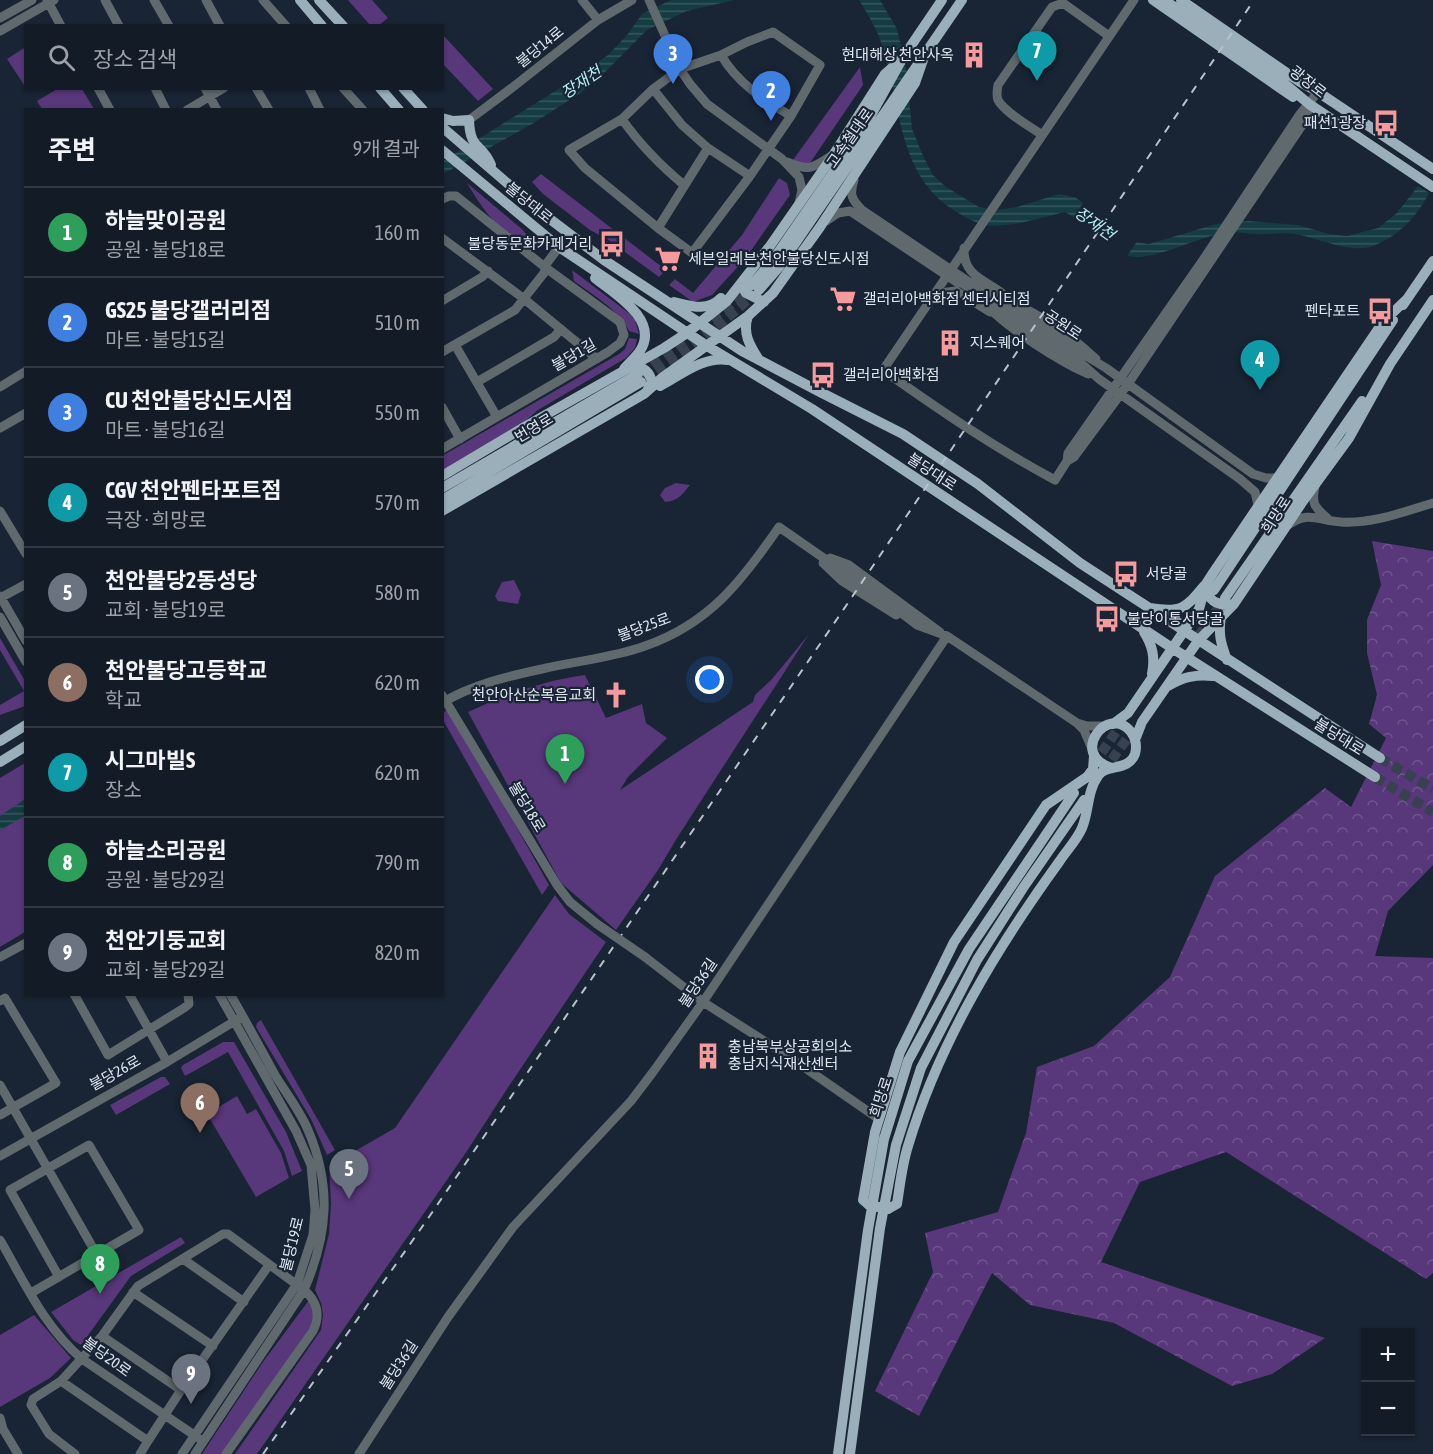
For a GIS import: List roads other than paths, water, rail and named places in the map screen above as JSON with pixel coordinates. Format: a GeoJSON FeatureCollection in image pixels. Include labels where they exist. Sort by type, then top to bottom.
{"type":"FeatureCollection","features":[{"type":"Feature","properties":{"kind":"main road"},"geometry":{"type":"LineString","coordinates":[[300,0],[320,24]]}},
{"type":"Feature","properties":{"kind":"main road"},"geometry":{"type":"LineString","coordinates":[[320,0],[341,24]]}},
{"type":"Feature","properties":{"kind":"main road","name":"고속철대로"},"geometry":{"type":"LineString","coordinates":[[942,0],[906,55],[872,115],[756,288],[780,267],[875,129],[914,79],[924,57],[962,0]]}},
{"type":"Feature","properties":{"kind":"main road"},"geometry":{"type":"LineString","coordinates":[[1153,0],[1288,94],[1309,104]]}},
{"type":"Feature","properties":{"kind":"main road","name":"광장로"},"geometry":{"type":"LineString","coordinates":[[1164,0],[1266,69],[1309,104],[1433,187]]}},
{"type":"Feature","properties":{"kind":"main road","name":"광장로"},"geometry":{"type":"LineString","coordinates":[[1181,0],[1300,82],[1429,166]]}},
{"type":"Feature","properties":{"kind":"main road"},"geometry":{"type":"LineString","coordinates":[[1189,0],[1207,9],[1303,76],[1318,92]]}},
{"type":"Feature","properties":{"kind":"main road"},"geometry":{"type":"LineString","coordinates":[[632,374],[726,301],[770,246],[834,154],[885,74],[906,55]]}},
{"type":"Feature","properties":{"kind":"main road"},"geometry":{"type":"LineString","coordinates":[[644,394],[663,377],[748,316],[773,293],[820,227],[914,79]]}},
{"type":"Feature","properties":{"kind":"main road"},"geometry":{"type":"LineString","coordinates":[[382,90],[397,108]]}},
{"type":"Feature","properties":{"kind":"main road"},"geometry":{"type":"LineString","coordinates":[[405,90],[422,108]]}},
{"type":"Feature","properties":{"kind":"main road"},"geometry":{"type":"LineString","coordinates":[[444,119],[453,121],[469,120],[471,138],[486,155],[493,171]]}},
{"type":"Feature","properties":{"kind":"main road","name":"불당대로"},"geometry":{"type":"LineString","coordinates":[[444,129],[550,220],[651,292],[759,360],[903,434],[978,484],[1080,563],[1146,608],[1380,758]]}},
{"type":"Feature","properties":{"kind":"main road","name":"불당대로"},"geometry":{"type":"LineString","coordinates":[[444,152],[559,247],[687,333],[812,409],[1186,658],[1375,777]]}},
{"type":"Feature","properties":{"kind":"main road"},"geometry":{"type":"LineString","coordinates":[[579,260],[590,273],[636,313],[644,328],[644,339],[632,374]]}},
{"type":"Feature","properties":{"kind":"main road","name":"희망로"},"geometry":{"type":"LineString","coordinates":[[1146,608],[1171,611],[1182,609],[1208,588],[1433,261]]}},
{"type":"Feature","properties":{"kind":"main road"},"geometry":{"type":"LineString","coordinates":[[651,292],[674,302],[695,307],[708,307],[717,302],[745,276]]}},
{"type":"Feature","properties":{"kind":"main road"},"geometry":{"type":"LineString","coordinates":[[745,276],[742,286],[746,293],[764,302]]}},
{"type":"Feature","properties":{"kind":"main road","name":"희망로"},"geometry":{"type":"LineString","coordinates":[[1109,725],[1128,713],[1199,609],[1208,588],[1276,478],[1383,322],[1407,299]]}},
{"type":"Feature","properties":{"kind":"main road","name":"희망로"},"geometry":{"type":"LineString","coordinates":[[1135,740],[1138,728],[1198,641],[1221,617],[1230,601],[1287,526],[1349,438],[1390,364],[1433,300]]}},
{"type":"Feature","properties":{"kind":"main road"},"geometry":{"type":"LineString","coordinates":[[748,316],[745,325],[746,335],[759,360]]}},
{"type":"Feature","properties":{"kind":"main road"},"geometry":{"type":"LineString","coordinates":[[444,510],[644,394],[703,363],[726,360],[733,362]]}},
{"type":"Feature","properties":{"kind":"main road"},"geometry":{"type":"LineString","coordinates":[[1208,588],[1211,600],[1219,604],[1230,601],[1372,386],[1390,364]]}},
{"type":"Feature","properties":{"kind":"main road"},"geometry":{"type":"LineString","coordinates":[[444,475],[643,368],[652,381],[644,394]]}},
{"type":"Feature","properties":{"kind":"main road","name":"번영로"},"geometry":{"type":"LineString","coordinates":[[444,487],[632,374]]}},
{"type":"Feature","properties":{"kind":"main road","name":"번영로"},"geometry":{"type":"LineString","coordinates":[[444,499],[632,374]]}},
{"type":"Feature","properties":{"kind":"main road"},"geometry":{"type":"LineString","coordinates":[[1221,617],[1218,630],[1228,660]]}},
{"type":"Feature","properties":{"kind":"main road"},"geometry":{"type":"LineString","coordinates":[[1140,627],[1151,642],[1154,661],[1151,679]]}},
{"type":"Feature","properties":{"kind":"main road"},"geometry":{"type":"LineString","coordinates":[[1166,688],[1181,678],[1200,674],[1217,677]]}},
{"type":"Feature","properties":{"kind":"main road"},"geometry":{"type":"LineString","coordinates":[[1109,725],[1127,728],[1135,740],[1135,754],[1131,760],[1126,765],[1100,773],[1094,782],[1082,829],[1033,897],[996,955],[935,1070],[908,1148],[897,1204],[888,1209],[869,1205],[863,1200],[874,1132],[900,1052],[954,942],[1046,805],[1088,777],[1093,769],[1095,735],[1109,725]]}},
{"type":"Feature","properties":{"kind":"main road"},"geometry":{"type":"LineString","coordinates":[[0,741],[24,726]]}},
{"type":"Feature","properties":{"kind":"main road"},"geometry":{"type":"LineString","coordinates":[[0,762],[24,747]]}},
{"type":"Feature","properties":{"kind":"main road"},"geometry":{"type":"LineString","coordinates":[[1093,752],[1105,766],[1112,768]]}},
{"type":"Feature","properties":{"kind":"main road","name":"희망로"},"geometry":{"type":"LineString","coordinates":[[838,1454],[868,1230],[882,1150],[908,1061],[969,949],[1074,793]]}},
{"type":"Feature","properties":{"kind":"main road"},"geometry":{"type":"LineString","coordinates":[[850,1454],[880,1228],[896,1145],[921,1068],[977,960],[1084,800]]}},
{"type":"Feature","properties":{"kind":"street"},"geometry":{"type":"LineString","coordinates":[[0,18],[32,0]]}},
{"type":"Feature","properties":{"kind":"street"},"geometry":{"type":"LineString","coordinates":[[105,0],[118,24]]}},
{"type":"Feature","properties":{"kind":"street"},"geometry":{"type":"LineString","coordinates":[[154,0],[168,24]]}},
{"type":"Feature","properties":{"kind":"street"},"geometry":{"type":"LineString","coordinates":[[206,0],[219,24]]}},
{"type":"Feature","properties":{"kind":"street"},"geometry":{"type":"LineString","coordinates":[[263,0],[284,24]]}},
{"type":"Feature","properties":{"kind":"street"},"geometry":{"type":"LineString","coordinates":[[582,0],[598,20]]}},
{"type":"Feature","properties":{"kind":"street","name":"불당14로"},"geometry":{"type":"LineString","coordinates":[[469,120],[598,20],[632,0]]}},
{"type":"Feature","properties":{"kind":"street"},"geometry":{"type":"LineString","coordinates":[[1134,0],[883,370],[1015,458],[1054,480],[1067,461],[1074,458],[1117,391],[1207,261],[1244,212],[1307,118],[1309,104]]}},
{"type":"Feature","properties":{"kind":"street"},"geometry":{"type":"LineString","coordinates":[[0,31],[50,1],[60,24]]}},
{"type":"Feature","properties":{"kind":"street"},"geometry":{"type":"LineString","coordinates":[[650,3],[680,69],[708,104],[782,159],[799,177],[802,190],[798,206]]}},
{"type":"Feature","properties":{"kind":"street"},"geometry":{"type":"LineString","coordinates":[[1042,135],[1004,108],[999,102],[998,86],[1052,7],[1063,3],[1108,36]]}},
{"type":"Feature","properties":{"kind":"street"},"geometry":{"type":"LineString","coordinates":[[773,32],[820,65],[791,116],[750,176],[689,255],[585,168],[569,150],[622,120],[653,89],[680,69],[721,55],[773,32]]}},
{"type":"Feature","properties":{"kind":"street"},"geometry":{"type":"LineString","coordinates":[[721,55],[730,70],[742,83],[791,116]]}},
{"type":"Feature","properties":{"kind":"street"},"geometry":{"type":"LineString","coordinates":[[653,89],[682,125],[708,148],[750,176]]}},
{"type":"Feature","properties":{"kind":"street"},"geometry":{"type":"LineString","coordinates":[[99,90],[109,108]]}},
{"type":"Feature","properties":{"kind":"street"},"geometry":{"type":"LineString","coordinates":[[156,90],[165,108]]}},
{"type":"Feature","properties":{"kind":"street"},"geometry":{"type":"LineString","coordinates":[[257,90],[268,108]]}},
{"type":"Feature","properties":{"kind":"street"},"geometry":{"type":"LineString","coordinates":[[310,90],[319,108]]}},
{"type":"Feature","properties":{"kind":"street"},"geometry":{"type":"LineString","coordinates":[[345,90],[361,108]]}},
{"type":"Feature","properties":{"kind":"street"},"geometry":{"type":"LineString","coordinates":[[1207,261],[1232,215],[1300,114],[1318,92]]}},
{"type":"Feature","properties":{"kind":"street"},"geometry":{"type":"LineString","coordinates":[[189,108],[208,93],[216,108]]}},
{"type":"Feature","properties":{"kind":"street"},"geometry":{"type":"LineString","coordinates":[[622,120],[639,144],[684,185]]}},
{"type":"Feature","properties":{"kind":"street"},"geometry":{"type":"LineString","coordinates":[[658,228],[708,148]]}},
{"type":"Feature","properties":{"kind":"street"},"geometry":{"type":"LineString","coordinates":[[782,159],[802,168],[812,168],[834,154]]}},
{"type":"Feature","properties":{"kind":"street"},"geometry":{"type":"LineString","coordinates":[[856,172],[850,193],[862,214]]}},
{"type":"Feature","properties":{"kind":"street"},"geometry":{"type":"LineString","coordinates":[[444,198],[456,196],[545,267]]}},
{"type":"Feature","properties":{"kind":"street"},"geometry":{"type":"LineString","coordinates":[[820,227],[830,217],[843,211],[862,214]]}},
{"type":"Feature","properties":{"kind":"street","name":"공원로"},"geometry":{"type":"LineString","coordinates":[[862,214],[961,281],[1106,368],[1245,469],[1259,477],[1276,478]]}},
{"type":"Feature","properties":{"kind":"street"},"geometry":{"type":"LineString","coordinates":[[446,241],[523,298],[597,359]]}},
{"type":"Feature","properties":{"kind":"street"},"geometry":{"type":"LineString","coordinates":[[444,351],[515,310],[544,273],[545,267],[559,247]]}},
{"type":"Feature","properties":{"kind":"street"},"geometry":{"type":"LineString","coordinates":[[964,248],[964,258],[971,273],[1078,342],[1106,368]]}},
{"type":"Feature","properties":{"kind":"street","name":"불당1길"},"geometry":{"type":"LineString","coordinates":[[444,448],[597,359],[620,343],[624,335],[620,322],[545,267]]}},
{"type":"Feature","properties":{"kind":"street"},"geometry":{"type":"LineString","coordinates":[[444,300],[488,271]]}},
{"type":"Feature","properties":{"kind":"street"},"geometry":{"type":"LineString","coordinates":[[999,318],[983,302],[961,287],[961,281],[1017,303]]}},
{"type":"Feature","properties":{"kind":"street","name":"공원로"},"geometry":{"type":"LineString","coordinates":[[961,281],[962,284],[1012,319],[1081,363],[1099,379],[1240,479],[1255,492],[1258,506]]}},
{"type":"Feature","properties":{"kind":"street"},"geometry":{"type":"LineString","coordinates":[[933,294],[956,291],[1062,360],[1099,379]]}},
{"type":"Feature","properties":{"kind":"street"},"geometry":{"type":"LineString","coordinates":[[477,382],[554,337],[561,329]]}},
{"type":"Feature","properties":{"kind":"street"},"geometry":{"type":"LineString","coordinates":[[455,345],[497,417]]}},
{"type":"Feature","properties":{"kind":"street"},"geometry":{"type":"LineString","coordinates":[[0,387],[24,372]]}},
{"type":"Feature","properties":{"kind":"street"},"geometry":{"type":"LineString","coordinates":[[444,411],[460,439]]}},
{"type":"Feature","properties":{"kind":"street"},"geometry":{"type":"LineString","coordinates":[[0,428],[24,414]]}},
{"type":"Feature","properties":{"kind":"street"},"geometry":{"type":"LineString","coordinates":[[1316,482],[1312,498],[1314,504],[1328,519]]}},
{"type":"Feature","properties":{"kind":"street"},"geometry":{"type":"LineString","coordinates":[[1287,526],[1299,518],[1308,516],[1339,522],[1364,522],[1433,503]]}},
{"type":"Feature","properties":{"kind":"street"},"geometry":{"type":"LineString","coordinates":[[0,511],[24,551]]}},
{"type":"Feature","properties":{"kind":"street","name":"불당25로"},"geometry":{"type":"LineString","coordinates":[[444,700],[507,678],[644,647],[683,630],[714,608],[734,588],[779,527],[812,549]]}},
{"type":"Feature","properties":{"kind":"street"},"geometry":{"type":"LineString","coordinates":[[812,549],[917,626],[947,636]]}},
{"type":"Feature","properties":{"kind":"street"},"geometry":{"type":"LineString","coordinates":[[812,549],[849,565],[947,636],[1077,723],[1087,726],[1109,725]]}},
{"type":"Feature","properties":{"kind":"street"},"geometry":{"type":"LineString","coordinates":[[24,585],[0,597],[24,637]]}},
{"type":"Feature","properties":{"kind":"street"},"geometry":{"type":"LineString","coordinates":[[0,617],[24,659]]}},
{"type":"Feature","properties":{"kind":"street","name":"불당36길"},"geometry":{"type":"LineString","coordinates":[[359,1454],[448,1317],[513,1227],[631,1101],[703,1002],[947,636]]}},
{"type":"Feature","properties":{"kind":"street","name":"불당18로"},"geometry":{"type":"LineString","coordinates":[[444,700],[557,885],[570,902],[703,1002],[788,1056],[879,1119]]}},
{"type":"Feature","properties":{"kind":"street"},"geometry":{"type":"LineString","coordinates":[[1077,723],[1088,739],[1093,752]]}},
{"type":"Feature","properties":{"kind":"street"},"geometry":{"type":"LineString","coordinates":[[0,957],[24,944]]}},
{"type":"Feature","properties":{"kind":"street"},"geometry":{"type":"LineString","coordinates":[[75,996],[108,1055],[184,1008],[189,1004],[188,996]]}},
{"type":"Feature","properties":{"kind":"street"},"geometry":{"type":"LineString","coordinates":[[130,996],[167,1062]]}},
{"type":"Feature","properties":{"kind":"street","name":"불당19로"},"geometry":{"type":"LineString","coordinates":[[221,996],[238,1018]]}},
{"type":"Feature","properties":{"kind":"street","name":"불당19로"},"geometry":{"type":"LineString","coordinates":[[195,1454],[200,1439],[300,1287],[313,1234],[315,1210],[311,1165],[238,1018],[231,996]]}},
{"type":"Feature","properties":{"kind":"street"},"geometry":{"type":"LineString","coordinates":[[0,1001],[5,998],[56,1083],[0,1115]]}},
{"type":"Feature","properties":{"kind":"street","name":"불당26로"},"geometry":{"type":"LineString","coordinates":[[0,1156],[167,1062],[238,1018]]}},
{"type":"Feature","properties":{"kind":"street"},"geometry":{"type":"LineString","coordinates":[[0,1085],[97,1255]]}},
{"type":"Feature","properties":{"kind":"street"},"geometry":{"type":"LineString","coordinates":[[31,1293],[59,1277],[97,1255],[139,1230],[89,1145],[10,1190],[59,1277]]}},
{"type":"Feature","properties":{"kind":"street"},"geometry":{"type":"LineString","coordinates":[[75,1454],[49,1434],[31,1405],[33,1399],[61,1381],[82,1359],[102,1336],[138,1286],[223,1234],[228,1234],[313,1297],[318,1314],[313,1331],[226,1454]]}},
{"type":"Feature","properties":{"kind":"street","name":"불당20로"},"geometry":{"type":"LineString","coordinates":[[0,1240],[47,1321],[82,1359],[200,1439]]}},
{"type":"Feature","properties":{"kind":"street"},"geometry":{"type":"LineString","coordinates":[[183,1259],[244,1302]]}},
{"type":"Feature","properties":{"kind":"street"},"geometry":{"type":"LineString","coordinates":[[140,1454],[181,1390],[270,1265]]}},
{"type":"Feature","properties":{"kind":"street"},"geometry":{"type":"LineString","coordinates":[[134,1292],[213,1346]]}},
{"type":"Feature","properties":{"kind":"street"},"geometry":{"type":"LineString","coordinates":[[102,1336],[181,1390]]}},
{"type":"Feature","properties":{"kind":"street"},"geometry":{"type":"LineString","coordinates":[[61,1381],[148,1441]]}},
{"type":"Feature","properties":{"kind":"street"},"geometry":{"type":"LineString","coordinates":[[0,1418],[2,1430],[16,1453]]}},
{"type":"Feature","properties":{"kind":"street","name":"불당19로"},"geometry":{"type":"LineString","coordinates":[[183,1454],[200,1439]]}},
{"type":"Feature","properties":{"kind":"water","name":"장재천"},"geometry":{"type":"Polygon","coordinates":[[[671,0],[734,0],[687,11],[647,30],[582,92],[532,124],[444,173],[444,160],[576,78],[608,55],[628,34],[642,14],[671,0]]]}},
{"type":"Feature","properties":{"kind":"water","name":"장재천"},"geometry":{"type":"Polygon","coordinates":[[[859,0],[880,0],[897,29],[906,67],[912,129],[933,175],[946,187],[979,207],[996,210],[1017,207],[1059,194],[1075,197],[1134,242],[1149,244],[1216,224],[1249,221],[1298,225],[1329,234],[1347,236],[1378,228],[1397,213],[1418,186],[1429,193],[1412,219],[1397,233],[1380,243],[1361,248],[1342,246],[1294,234],[1230,232],[1164,252],[1139,257],[1120,252],[1065,212],[1014,224],[993,226],[980,224],[952,209],[934,194],[920,176],[903,134],[880,39],[859,0]]]}},
{"type":"Feature","properties":{"kind":"water"},"geometry":{"type":"Polygon","coordinates":[[[24,800],[24,817],[0,830],[0,816],[24,800]]]}},
{"type":"Feature","properties":{"kind":"tunnel"},"geometry":{"type":"LineString","coordinates":[[639,373],[722,313],[750,287]]}},
{"type":"Feature","properties":{"kind":"tunnel"},"geometry":{"type":"LineString","coordinates":[[644,380],[697,344],[757,292]]}},
{"type":"Feature","properties":{"kind":"tunnel"},"geometry":{"type":"LineString","coordinates":[[1198,637],[1225,598]]}},
{"type":"Feature","properties":{"kind":"tunnel"},"geometry":{"type":"LineString","coordinates":[[1093,765],[1125,719]]}},
{"type":"Feature","properties":{"kind":"tunnel"},"geometry":{"type":"LineString","coordinates":[[1103,772],[1136,726]]}},
{"type":"Feature","properties":{"kind":"tunnel"},"geometry":{"type":"LineString","coordinates":[[1380,758],[1433,789]]}},
{"type":"Feature","properties":{"kind":"tunnel"},"geometry":{"type":"LineString","coordinates":[[1375,777],[1433,812]]}},
{"type":"Feature","properties":{"kind":"railway"},"geometry":{"type":"LineString","coordinates":[[263,1454],[429,1217],[850,600],[1254,0]]}},
{"type":"Feature","properties":{"kind":"place","name":"현대해상 천안사옥"},"geometry":{"type":"Point","coordinates":[974,55]}},
{"type":"Feature","properties":{"kind":"place","name":"시그마빌S"},"geometry":{"type":"Point","coordinates":[1037,81]}},
{"type":"Feature","properties":{"kind":"place","name":"CU 천안불당신도시점"},"geometry":{"type":"Point","coordinates":[673,84]}},
{"type":"Feature","properties":{"kind":"place","name":"GS25 불당갤러리점"},"geometry":{"type":"Point","coordinates":[771,121]}},
{"type":"Feature","properties":{"kind":"place","name":"패션1광장"},"geometry":{"type":"Point","coordinates":[1386,123]}},
{"type":"Feature","properties":{"kind":"place","name":"불당동문화카페거리"},"geometry":{"type":"Point","coordinates":[612,244]}},
{"type":"Feature","properties":{"kind":"place","name":"세븐일레븐 천안불당신도시점"},"geometry":{"type":"Point","coordinates":[668,259]}},
{"type":"Feature","properties":{"kind":"place","name":"갤러리아백화점 센터시티점"},"geometry":{"type":"Point","coordinates":[843,299]}},
{"type":"Feature","properties":{"kind":"place","name":"펜타포트"},"geometry":{"type":"Point","coordinates":[1380,311]}},
{"type":"Feature","properties":{"kind":"place","name":"지스퀘어"},"geometry":{"type":"Point","coordinates":[950,343]}},
{"type":"Feature","properties":{"kind":"place","name":"갤러리아백화점"},"geometry":{"type":"Point","coordinates":[823,375]}},
{"type":"Feature","properties":{"kind":"place","name":"CGV 천안펜타포트점"},"geometry":{"type":"Point","coordinates":[1260,390]}},
{"type":"Feature","properties":{"kind":"place","name":"서당골"},"geometry":{"type":"Point","coordinates":[1126,574]}},
{"type":"Feature","properties":{"kind":"place","name":"불당이통서당골"},"geometry":{"type":"Point","coordinates":[1107,619]}},
{"type":"Feature","properties":{"kind":"place","name":"천안아산순복음교회"},"geometry":{"type":"Point","coordinates":[616,695]}},
{"type":"Feature","properties":{"kind":"place","name":"하늘맞이공원"},"geometry":{"type":"Point","coordinates":[565,784]}},
{"type":"Feature","properties":{"kind":"place","name":"충남북부상공회의소 충남지식재산센터"},"geometry":{"type":"Point","coordinates":[708,1056]}},
{"type":"Feature","properties":{"kind":"place","name":"천안불당고등학교"},"geometry":{"type":"Point","coordinates":[200,1133]}},
{"type":"Feature","properties":{"kind":"place","name":"천안불당2동성당"},"geometry":{"type":"Point","coordinates":[349,1199]}},
{"type":"Feature","properties":{"kind":"place","name":"하늘소리공원"},"geometry":{"type":"Point","coordinates":[100,1294]}},
{"type":"Feature","properties":{"kind":"place","name":"천안기둥교회"},"geometry":{"type":"Point","coordinates":[191,1404]}}]}
